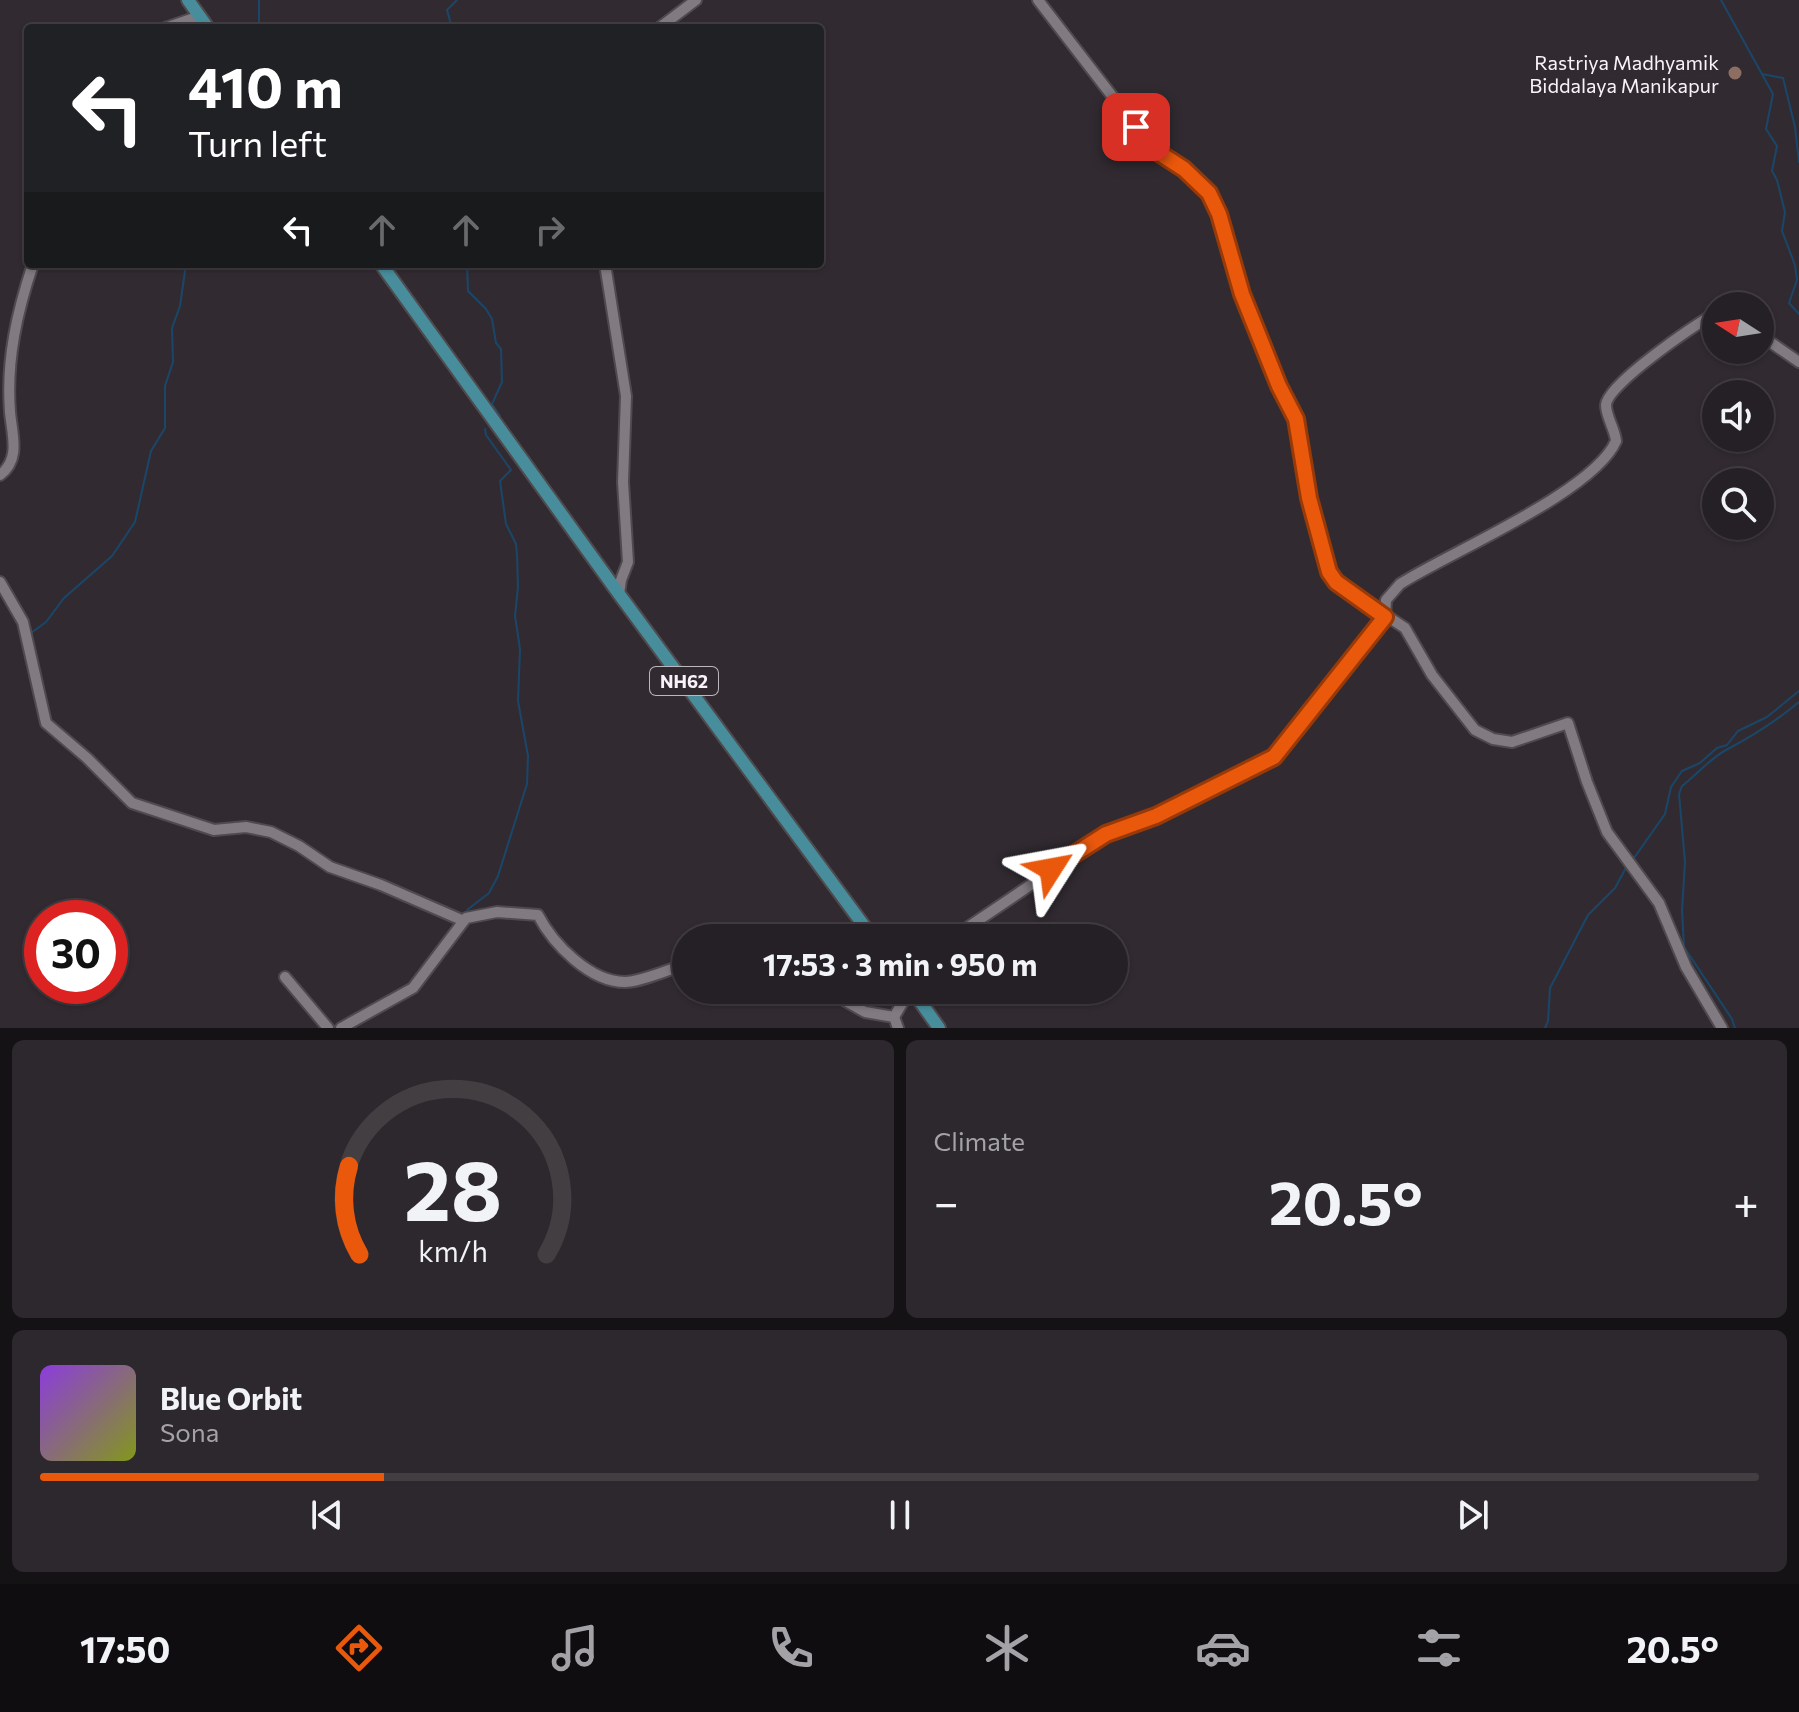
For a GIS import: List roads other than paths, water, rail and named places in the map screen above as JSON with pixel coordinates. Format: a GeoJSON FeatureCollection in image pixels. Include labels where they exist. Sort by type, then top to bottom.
{"type":"FeatureCollection","features":[{"type":"Feature","properties":{"kind":"main road"},"geometry":{"type":"LineString","coordinates":[[188,0],[205,24]]}},
{"type":"Feature","properties":{"kind":"main road","name":"NH62"},"geometry":{"type":"LineString","coordinates":[[384,268],[863,924]]}},
{"type":"Feature","properties":{"kind":"main road"},"geometry":{"type":"LineString","coordinates":[[921,1004],[939,1028]]}},
{"type":"Feature","properties":{"kind":"street"},"geometry":{"type":"LineString","coordinates":[[664,24],[696,0]]}},
{"type":"Feature","properties":{"kind":"street"},"geometry":{"type":"LineString","coordinates":[[1038,0],[1153,149],[1184,169],[1209,193],[1219,214],[1242,294],[1279,386],[1296,419],[1309,498],[1329,572],[1336,582],[1405,628],[1432,675],[1475,730],[1493,739],[1512,742],[1568,723],[1607,832],[1659,903],[1686,967],[1722,1028]]}},
{"type":"Feature","properties":{"kind":"street"},"geometry":{"type":"LineString","coordinates":[[177,24],[200,16]]}},
{"type":"Feature","properties":{"kind":"street"},"geometry":{"type":"LineString","coordinates":[[0,475],[12,461],[10,355],[15,325],[32,268]]}},
{"type":"Feature","properties":{"kind":"street"},"geometry":{"type":"LineString","coordinates":[[606,268],[626,396],[623,482],[628,562],[619,594]]}},
{"type":"Feature","properties":{"kind":"street"},"geometry":{"type":"LineString","coordinates":[[973,924],[1106,834],[1156,816],[1274,757],[1385,617],[1386,600],[1400,584],[1536,510],[1595,469],[1616,441],[1606,409],[1611,391],[1702,323]]}},
{"type":"Feature","properties":{"kind":"street"},"geometry":{"type":"LineString","coordinates":[[1774,345],[1799,362]]}},
{"type":"Feature","properties":{"kind":"street"},"geometry":{"type":"LineString","coordinates":[[0,582],[23,622],[46,723],[132,803],[214,830],[246,827],[271,832],[330,867],[464,921]]}},
{"type":"Feature","properties":{"kind":"street"},"geometry":{"type":"LineString","coordinates":[[341,1028],[413,988],[464,921],[482,913],[538,915],[549,936],[568,954],[600,976],[626,982],[672,968]]}},
{"type":"Feature","properties":{"kind":"street"},"geometry":{"type":"LineString","coordinates":[[285,977],[328,1028]]}},
{"type":"Feature","properties":{"kind":"street"},"geometry":{"type":"LineString","coordinates":[[851,1004],[865,1012],[894,1017]]}},
{"type":"Feature","properties":{"kind":"street"},"geometry":{"type":"LineString","coordinates":[[894,1017],[902,1004]]}},
{"type":"Feature","properties":{"kind":"street"},"geometry":{"type":"LineString","coordinates":[[894,1017],[898,1028]]}},
{"type":"Feature","properties":{"kind":"waterway"},"geometry":{"type":"LineString","coordinates":[[259,0],[259,24]]}},
{"type":"Feature","properties":{"kind":"waterway"},"geometry":{"type":"LineString","coordinates":[[451,24],[447,10],[457,0]]}},
{"type":"Feature","properties":{"kind":"waterway"},"geometry":{"type":"LineString","coordinates":[[1721,0],[1773,94],[1766,129],[1777,146],[1772,171],[1785,212],[1782,231],[1795,265],[1797,280],[1789,303],[1799,314]]}},
{"type":"Feature","properties":{"kind":"waterway"},"geometry":{"type":"LineString","coordinates":[[1762,74],[1783,78],[1795,127],[1799,162]]}},
{"type":"Feature","properties":{"kind":"waterway"},"geometry":{"type":"LineString","coordinates":[[38,663],[31,633],[46,622],[64,598],[112,556],[135,522],[151,451],[165,428],[165,386],[173,362],[172,328],[180,306],[185,268]]}},
{"type":"Feature","properties":{"kind":"waterway"},"geometry":{"type":"LineString","coordinates":[[467,268],[468,291],[492,319],[496,343],[501,349],[502,382],[492,404],[499,418]]}},
{"type":"Feature","properties":{"kind":"waterway"},"geometry":{"type":"LineString","coordinates":[[467,910],[489,893],[498,876],[527,784],[528,756],[518,701],[520,649],[515,616],[517,555],[516,544],[506,524],[500,481],[511,470],[485,429]]}},
{"type":"Feature","properties":{"kind":"waterway"},"geometry":{"type":"LineString","coordinates":[[1634,858],[1665,814],[1671,787],[1682,771],[1700,763],[1717,748],[1727,745],[1738,731],[1767,717],[1799,691]]}},
{"type":"Feature","properties":{"kind":"waterway"},"geometry":{"type":"LineString","coordinates":[[1735,1028],[1684,947],[1682,910],[1685,862],[1679,794],[1682,786],[1715,757],[1764,728],[1799,702]]}},
{"type":"Feature","properties":{"kind":"waterway"},"geometry":{"type":"LineString","coordinates":[[1545,1028],[1550,988],[1588,915],[1615,888],[1627,866]]}},
{"type":"Feature","properties":{"kind":"place","name":"Rastriya Madhyamik Biddalaya Manikapur"},"geometry":{"type":"Point","coordinates":[1735,73]}}]}
